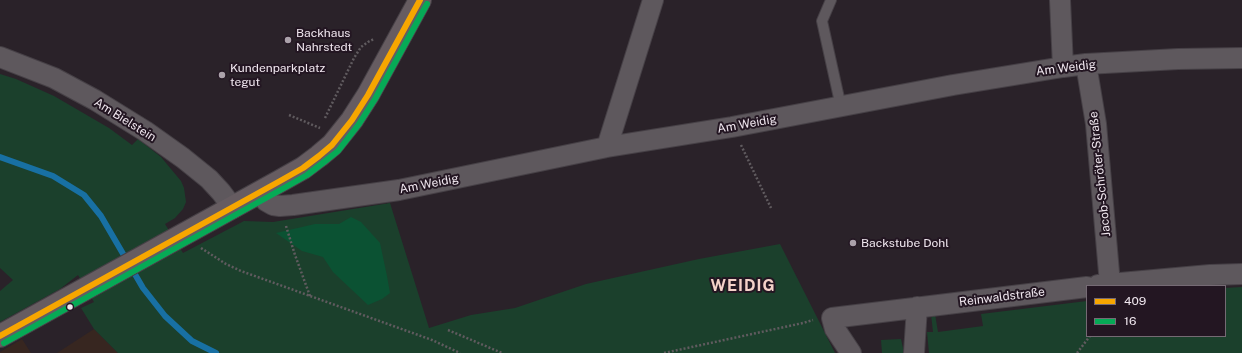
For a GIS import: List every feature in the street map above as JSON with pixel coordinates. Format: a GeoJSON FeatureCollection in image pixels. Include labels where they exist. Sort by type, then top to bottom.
{"type":"FeatureCollection","features":[{"type":"Feature","properties":{"kind":"main road"},"geometry":{"type":"LineString","coordinates":[[0,336],[233,208],[298,171],[320,156],[344,131],[368,95],[420,0]]}},
{"type":"Feature","properties":{"kind":"street"},"geometry":{"type":"LineString","coordinates":[[607,147],[653,0]]}},
{"type":"Feature","properties":{"kind":"street"},"geometry":{"type":"LineString","coordinates":[[1060,0],[1063,67]]}},
{"type":"Feature","properties":{"kind":"street","name":"Am Bielstein"},"geometry":{"type":"LineString","coordinates":[[0,57],[54,78],[95,100],[145,131],[209,179],[233,208]]}},
{"type":"Feature","properties":{"kind":"street","name":"Am Weidig"},"geometry":{"type":"LineString","coordinates":[[280,206],[399,190],[607,147],[732,127],[953,85],[1063,67],[1086,64],[1178,59],[1242,58]]}},
{"type":"Feature","properties":{"kind":"street","name":"Jacob-Schröter-Straße"},"geometry":{"type":"LineString","coordinates":[[1086,64],[1096,124],[1101,285]]}},
{"type":"Feature","properties":{"kind":"street"},"geometry":{"type":"LineString","coordinates":[[260,192],[266,201],[273,205],[280,206]]}},
{"type":"Feature","properties":{"kind":"street"},"geometry":{"type":"LineString","coordinates":[[1101,285],[1210,275],[1242,274]]}},
{"type":"Feature","properties":{"kind":"street","name":"Reinwaldstraße"},"geometry":{"type":"LineString","coordinates":[[825,318],[1086,287]]}},
{"type":"Feature","properties":{"kind":"street"},"geometry":{"type":"LineString","coordinates":[[914,353],[917,307]]}},
{"type":"Feature","properties":{"kind":"street"},"geometry":{"type":"LineString","coordinates":[[825,318],[835,329],[851,353]]}},
{"type":"Feature","properties":{"kind":"lane"},"geometry":{"type":"LineString","coordinates":[[831,0],[822,21],[840,107]]}},
{"type":"Feature","properties":{"kind":"path"},"geometry":{"type":"LineString","coordinates":[[289,115],[320,128],[354,58],[364,45],[378,37]]}},
{"type":"Feature","properties":{"kind":"path"},"geometry":{"type":"LineString","coordinates":[[732,127],[771,208]]}},
{"type":"Feature","properties":{"kind":"path"},"geometry":{"type":"LineString","coordinates":[[280,206],[295,255],[310,296]]}},
{"type":"Feature","properties":{"kind":"path"},"geometry":{"type":"LineString","coordinates":[[179,237],[226,264],[256,277],[432,340],[460,353]]}},
{"type":"Feature","properties":{"kind":"path"},"geometry":{"type":"LineString","coordinates":[[664,353],[825,318]]}},
{"type":"Feature","properties":{"kind":"path"},"geometry":{"type":"LineString","coordinates":[[448,330],[502,353]]}},
{"type":"Feature","properties":{"kind":"path"},"geometry":{"type":"LineString","coordinates":[[1077,353],[1089,337]]}},
{"type":"Feature","properties":{"kind":"shaded area"},"geometry":{"type":"Polygon","coordinates":[[[94,329],[118,353],[57,353],[94,329]]]}},
{"type":"Feature","properties":{"kind":"shaded area"},"geometry":{"type":"Polygon","coordinates":[[[22,339],[31,353],[0,353],[0,352],[22,339]]]}},
{"type":"Feature","properties":{"kind":"green space"},"geometry":{"type":"Polygon","coordinates":[[[0,74],[16,79],[54,96],[109,128],[132,145],[138,139],[161,157],[181,181],[184,188],[186,202],[183,209],[175,218],[165,224],[183,253],[244,221],[273,222],[390,203],[429,328],[471,315],[515,308],[586,284],[699,259],[780,244],[835,353],[118,353],[94,329],[81,308],[94,302],[78,275],[60,289],[0,322],[0,291],[13,280],[0,268],[0,74]]]}},
{"type":"Feature","properties":{"kind":"green space"},"geometry":{"type":"Polygon","coordinates":[[[351,217],[361,222],[380,243],[387,276],[390,293],[382,299],[368,305],[333,272],[323,257],[302,251],[276,233],[315,224],[339,224],[351,217]]]}},
{"type":"Feature","properties":{"kind":"green space"},"geometry":{"type":"Polygon","coordinates":[[[1242,287],[1242,353],[929,353],[927,332],[933,332],[931,314],[935,314],[938,332],[983,326],[981,314],[1086,301],[1086,337],[1226,337],[1226,288],[1242,287]]]}},
{"type":"Feature","properties":{"kind":"green space"},"geometry":{"type":"Polygon","coordinates":[[[901,339],[904,353],[882,353],[881,340],[901,339]]]}},
{"type":"Feature","properties":{"kind":"waterway"},"geometry":{"type":"LineString","coordinates":[[0,157],[53,176],[84,195],[101,216],[143,288],[165,316],[192,341],[216,353]]}},
{"type":"Feature","properties":{"kind":"transit line","name":"409"},"geometry":{"type":"LineString","coordinates":[[0,336],[280,181],[303,168],[319,156],[332,145],[352,120],[368,95],[420,0]]}},
{"type":"Feature","properties":{"kind":"transit line","name":"16"},"geometry":{"type":"LineString","coordinates":[[4,343],[307,175],[338,151],[359,124],[375,99],[427,4]]}},
{"type":"Feature","properties":{"kind":"place","name":"Backhaus Nahrstedt"},"geometry":{"type":"Point","coordinates":[288,40]}},
{"type":"Feature","properties":{"kind":"place","name":"Kundenparkplatz tegut"},"geometry":{"type":"Point","coordinates":[222,75]}},
{"type":"Feature","properties":{"kind":"place","name":"Backstube Dohl"},"geometry":{"type":"Point","coordinates":[853,243]}},
{"type":"Feature","properties":{"kind":"district","name":"WEIDIG"},"geometry":{"type":"Point","coordinates":[743,286]}}]}
